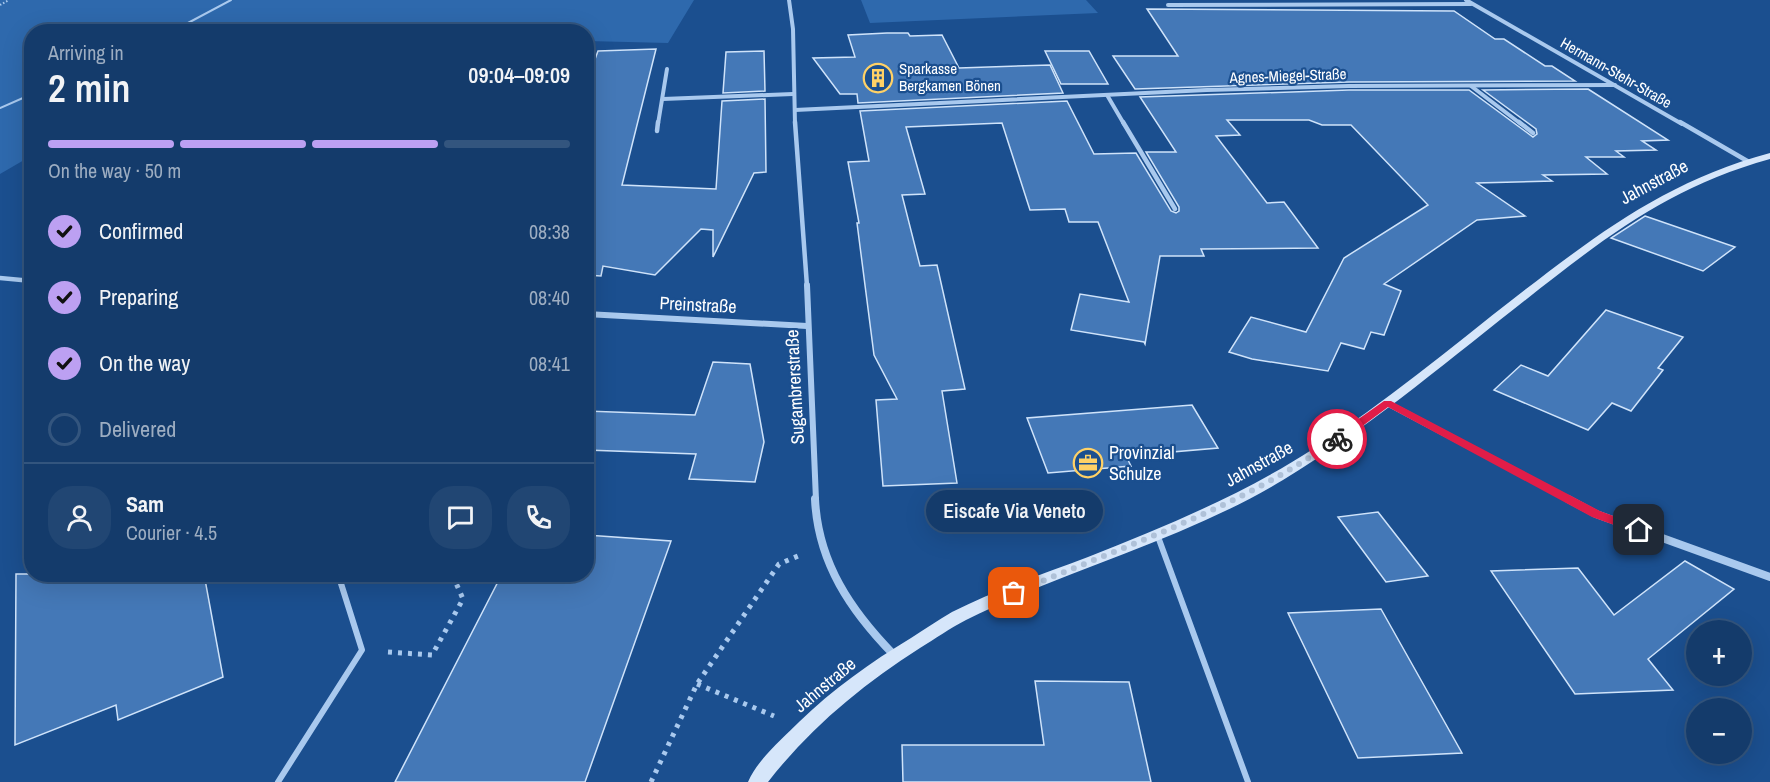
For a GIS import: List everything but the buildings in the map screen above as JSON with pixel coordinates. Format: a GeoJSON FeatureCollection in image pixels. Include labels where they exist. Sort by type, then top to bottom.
{"type":"FeatureCollection","features":[{"type":"Feature","properties":{"kind":"main road","name":"Jahnstraße"},"geometry":{"type":"LineString","coordinates":[[757,782],[779,752],[830,702],[894,655],[959,616],[1233,501],[1316,454],[1387,403],[1616,225],[1689,183],[1770,156]]}},
{"type":"Feature","properties":{"kind":"street","name":"Sugambrerstraße"},"geometry":{"type":"LineString","coordinates":[[789,0],[793,29],[793,94],[805,244],[816,512],[821,546],[834,580],[851,609],[894,655]]}},
{"type":"Feature","properties":{"kind":"street","name":"Hermann-Stehr-Straße"},"geometry":{"type":"LineString","coordinates":[[1466,0],[1749,162]]}},
{"type":"Feature","properties":{"kind":"street","name":"Hermann-Stehr-Straße"},"geometry":{"type":"LineString","coordinates":[[1168,5],[1472,4]]}},
{"type":"Feature","properties":{"kind":"street"},"geometry":{"type":"LineString","coordinates":[[657,131],[667,69]]}},
{"type":"Feature","properties":{"kind":"street","name":"Agnes-Miegel-Straße"},"geometry":{"type":"LineString","coordinates":[[795,111],[1107,95],[1349,86],[1615,85]]}},
{"type":"Feature","properties":{"kind":"street"},"geometry":{"type":"LineString","coordinates":[[1470,86],[1533,133]]}},
{"type":"Feature","properties":{"kind":"street"},"geometry":{"type":"LineString","coordinates":[[663,99],[793,94]]}},
{"type":"Feature","properties":{"kind":"street"},"geometry":{"type":"LineString","coordinates":[[1107,95],[1175,209]]}},
{"type":"Feature","properties":{"kind":"street"},"geometry":{"type":"LineString","coordinates":[[0,278],[24,280]]}},
{"type":"Feature","properties":{"kind":"street","name":"Preinstraße"},"geometry":{"type":"LineString","coordinates":[[594,314],[807,326]]}},
{"type":"Feature","properties":{"kind":"street"},"geometry":{"type":"LineString","coordinates":[[1387,403],[1596,514],[1770,577]]}},
{"type":"Feature","properties":{"kind":"lane"},"geometry":{"type":"LineString","coordinates":[[186,24],[231,0]]}},
{"type":"Feature","properties":{"kind":"lane"},"geometry":{"type":"LineString","coordinates":[[0,108],[24,98]]}},
{"type":"Feature","properties":{"kind":"lane"},"geometry":{"type":"LineString","coordinates":[[1158,534],[1248,782]]}},
{"type":"Feature","properties":{"kind":"lane"},"geometry":{"type":"LineString","coordinates":[[278,782],[362,650],[341,582]]}},
{"type":"Feature","properties":{"kind":"path"},"geometry":{"type":"LineString","coordinates":[[0,5],[9,0]]}},
{"type":"Feature","properties":{"kind":"path"},"geometry":{"type":"LineString","coordinates":[[651,782],[697,684],[779,564],[821,546]]}},
{"type":"Feature","properties":{"kind":"path"},"geometry":{"type":"LineString","coordinates":[[362,650],[432,654],[463,598],[456,582]]}},
{"type":"Feature","properties":{"kind":"path"},"geometry":{"type":"LineString","coordinates":[[697,684],[804,728]]}},
{"type":"Feature","properties":{"kind":"shaded area"},"geometry":{"type":"Polygon","coordinates":[[[0,0],[694,0],[668,43],[594,41],[594,24],[24,24],[24,160],[0,174],[0,0]]]}},
{"type":"Feature","properties":{"kind":"shaded area"},"geometry":{"type":"Polygon","coordinates":[[[861,0],[1086,0],[1098,13],[870,23],[861,0]]]}},
{"type":"Feature","properties":{"kind":"way so far"},"geometry":{"type":"LineString","coordinates":[[1014,593],[1233,501],[1316,454],[1337,439]]}},
{"type":"Feature","properties":{"kind":"place","name":"Sparkasse Bergkamen Bönen"},"geometry":{"type":"Point","coordinates":[878,78]}},
{"type":"Feature","properties":{"kind":"place","name":"Provinzial Schulze"},"geometry":{"type":"Point","coordinates":[1088,463]}},
{"type":"Feature","properties":{"kind":"place","name":"Eiscafe Via Veneto"},"geometry":{"type":"Point","coordinates":[1014,593]}},
{"type":"Feature","properties":{"kind":"route"},"geometry":{"type":"LineString","coordinates":[[1337,439],[1387,403],[1596,514],[1639,530]]}}]}
